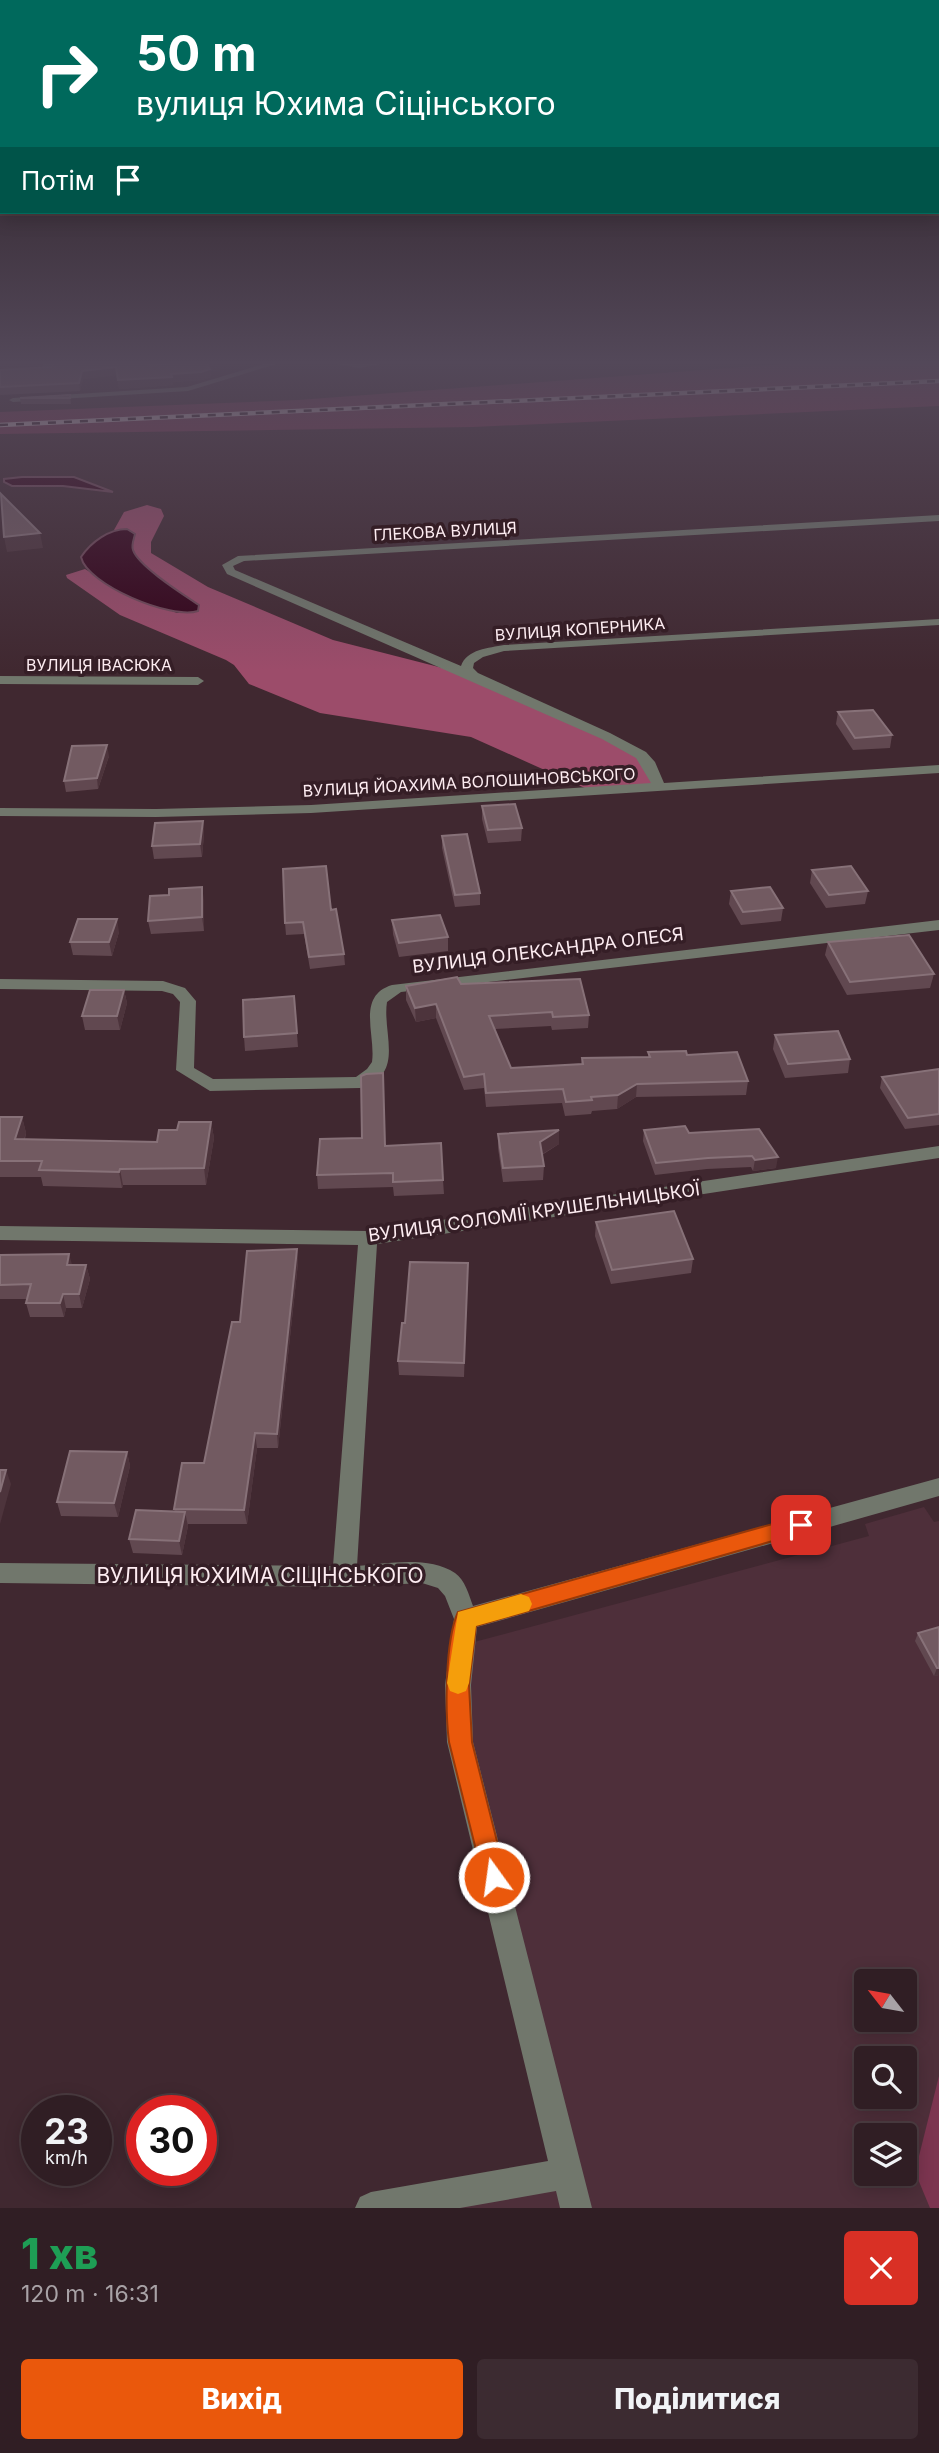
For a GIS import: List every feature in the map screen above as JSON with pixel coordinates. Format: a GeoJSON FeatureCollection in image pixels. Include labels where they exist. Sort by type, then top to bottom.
{"type":"FeatureCollection","features":[{"type":"Feature","properties":{"kind":"street","name":"ГЛЕКОВА ВУЛИЦЯ"},"geometry":{"type":"LineString","coordinates":[[474,676],[231,572],[227,565],[242,558],[939,518]]}},
{"type":"Feature","properties":{"kind":"street","name":"ВУЛИЦЯ КОПЕРНИКА"},"geometry":{"type":"LineString","coordinates":[[474,676],[467,668],[470,659],[486,651],[504,648],[939,622]]}},
{"type":"Feature","properties":{"kind":"street"},"geometry":{"type":"LineString","coordinates":[[474,676],[606,736],[641,755],[648,762],[660,788]]}},
{"type":"Feature","properties":{"kind":"street","name":"ВУЛИЦЯ ІВАСЮКА"},"geometry":{"type":"LineString","coordinates":[[0,680],[198,681]]}},
{"type":"Feature","properties":{"kind":"street","name":"ВУЛИЦЯ ЙОАХИМА ВОЛОШИНОВСЬКОГО"},"geometry":{"type":"LineString","coordinates":[[0,812],[230,812],[939,769]]}},
{"type":"Feature","properties":{"kind":"street","name":"ВУЛИЦЯ ОЛЕКСАНДРА ОЛЕСЯ"},"geometry":{"type":"LineString","coordinates":[[0,985],[163,986],[179,991],[188,1001],[185,1070],[196,1079],[210,1084],[359,1082],[374,1076],[381,1066],[378,1004],[385,994],[402,987],[939,925]]}},
{"type":"Feature","properties":{"kind":"street","name":"ВУЛИЦЯ СОЛОМІЇ КРУШЕЛЬНИЦЬКОЇ"},"geometry":{"type":"LineString","coordinates":[[0,1233],[368,1238],[939,1152]]}},
{"type":"Feature","properties":{"kind":"street"},"geometry":{"type":"LineString","coordinates":[[344,1577],[368,1238]]}},
{"type":"Feature","properties":{"kind":"street"},"geometry":{"type":"LineString","coordinates":[[576,2208],[460,1742],[458,1685],[466,1619],[939,1488]]}},
{"type":"Feature","properties":{"kind":"street","name":"ВУЛИЦЯ ЮХИМА СІЦІНСЬКОГО"},"geometry":{"type":"LineString","coordinates":[[0,1573],[344,1577],[410,1573],[446,1580],[455,1590],[466,1619]]}},
{"type":"Feature","properties":{"kind":"street"},"geometry":{"type":"LineString","coordinates":[[371,2208],[567,2174]]}},
{"type":"Feature","properties":{"kind":"shaded area"},"geometry":{"type":"Polygon","coordinates":[[[74,477],[113,492],[63,486],[12,486],[4,482],[4,479],[74,477]]]}},
{"type":"Feature","properties":{"kind":"shaded area"},"geometry":{"type":"Polygon","coordinates":[[[147,505],[161,509],[164,516],[151,542],[151,553],[208,587],[333,640],[474,676],[641,755],[660,788],[596,793],[471,737],[320,713],[249,684],[234,665],[226,660],[120,615],[66,575],[85,569],[123,592],[177,613],[185,613],[199,605],[162,580],[136,557],[132,548],[134,533],[114,530],[124,512],[147,505]]]}},
{"type":"Feature","properties":{"kind":"shaded area"},"geometry":{"type":"Polygon","coordinates":[[[127,529],[135,534],[132,548],[143,564],[199,605],[198,611],[170,610],[132,598],[98,579],[87,568],[81,557],[90,546],[107,534],[127,529]]]}},
{"type":"Feature","properties":{"kind":"shaded area"},"geometry":{"type":"Polygon","coordinates":[[[924,1507],[934,1522],[939,1521],[939,2208],[371,2208],[566,2174],[460,1742],[463,1645],[869,1536],[865,1524],[924,1507]]]}},
{"type":"Feature","properties":{"kind":"shaded area"},"geometry":{"type":"Polygon","coordinates":[[[939,2076],[939,2208],[930,2208],[917,2177],[917,2164],[939,2076]]]}},
{"type":"Feature","properties":{"kind":"building"},"geometry":{"type":"Polygon","coordinates":[[[1,494],[40,533],[4,537],[1,494]]]}},
{"type":"Feature","properties":{"kind":"building"},"geometry":{"type":"Polygon","coordinates":[[[873,710],[892,735],[855,738],[838,712],[873,710]]]}},
{"type":"Feature","properties":{"kind":"building"},"geometry":{"type":"Polygon","coordinates":[[[107,745],[97,778],[64,781],[72,746],[107,745]]]}},
{"type":"Feature","properties":{"kind":"building"},"geometry":{"type":"Polygon","coordinates":[[[515,804],[522,828],[488,830],[482,806],[515,804]]]}},
{"type":"Feature","properties":{"kind":"building"},"geometry":{"type":"Polygon","coordinates":[[[203,821],[200,844],[152,846],[155,823],[203,821]]]}},
{"type":"Feature","properties":{"kind":"building"},"geometry":{"type":"Polygon","coordinates":[[[467,834],[480,893],[455,895],[442,836],[467,834]]]}},
{"type":"Feature","properties":{"kind":"building"},"geometry":{"type":"Polygon","coordinates":[[[326,866],[331,910],[336,909],[344,954],[309,957],[303,922],[285,923],[283,869],[326,866]]]}},
{"type":"Feature","properties":{"kind":"building"},"geometry":{"type":"Polygon","coordinates":[[[851,866],[868,891],[829,895],[812,870],[851,866]]]}},
{"type":"Feature","properties":{"kind":"building"},"geometry":{"type":"Polygon","coordinates":[[[202,887],[202,917],[148,921],[150,896],[169,895],[169,889],[202,887]]]}},
{"type":"Feature","properties":{"kind":"building"},"geometry":{"type":"Polygon","coordinates":[[[770,887],[783,908],[743,912],[731,891],[770,887]]]}},
{"type":"Feature","properties":{"kind":"building"},"geometry":{"type":"Polygon","coordinates":[[[440,915],[448,937],[399,943],[392,920],[440,915]]]}},
{"type":"Feature","properties":{"kind":"building"},"geometry":{"type":"Polygon","coordinates":[[[78,919],[117,919],[109,942],[70,942],[78,919]]]}},
{"type":"Feature","properties":{"kind":"building"},"geometry":{"type":"Polygon","coordinates":[[[909,935],[934,974],[850,982],[828,942],[909,935]]]}},
{"type":"Feature","properties":{"kind":"building"},"geometry":{"type":"Polygon","coordinates":[[[457,977],[461,984],[580,979],[589,1015],[553,1017],[552,1012],[489,1016],[511,1068],[583,1064],[582,1058],[650,1057],[648,1052],[686,1051],[687,1055],[737,1052],[748,1081],[637,1084],[618,1095],[566,1102],[563,1089],[486,1093],[484,1074],[464,1077],[436,1004],[415,1008],[406,986],[457,977]]]}},
{"type":"Feature","properties":{"kind":"building"},"geometry":{"type":"Polygon","coordinates":[[[90,990],[124,990],[117,1016],[82,1016],[90,990]]]}},
{"type":"Feature","properties":{"kind":"building"},"geometry":{"type":"Polygon","coordinates":[[[294,996],[297,1033],[244,1037],[243,1000],[294,996]]]}},
{"type":"Feature","properties":{"kind":"building"},"geometry":{"type":"Polygon","coordinates":[[[838,1031],[850,1059],[788,1064],[775,1035],[838,1031]]]}},
{"type":"Feature","properties":{"kind":"building"},"geometry":{"type":"Polygon","coordinates":[[[939,1069],[939,1114],[908,1118],[882,1077],[939,1069]]]}},
{"type":"Feature","properties":{"kind":"building"},"geometry":{"type":"Polygon","coordinates":[[[383,1073],[385,1146],[441,1143],[443,1180],[393,1182],[393,1173],[317,1175],[320,1139],[362,1138],[361,1076],[383,1073]]]}},
{"type":"Feature","properties":{"kind":"building"},"geometry":{"type":"Polygon","coordinates":[[[0,1117],[22,1117],[15,1139],[157,1142],[159,1130],[177,1130],[179,1122],[211,1122],[204,1168],[120,1169],[119,1172],[39,1170],[42,1161],[0,1161],[0,1117]]]}},
{"type":"Feature","properties":{"kind":"building"},"geometry":{"type":"Polygon","coordinates":[[[685,1126],[689,1133],[759,1129],[778,1157],[755,1160],[752,1156],[708,1158],[656,1163],[644,1130],[685,1126]]]}},
{"type":"Feature","properties":{"kind":"building"},"geometry":{"type":"Polygon","coordinates":[[[559,1130],[540,1142],[544,1166],[503,1168],[498,1134],[559,1130]]]}},
{"type":"Feature","properties":{"kind":"building"},"geometry":{"type":"Polygon","coordinates":[[[674,1211],[693,1259],[612,1270],[596,1222],[674,1211]]]}},
{"type":"Feature","properties":{"kind":"building"},"geometry":{"type":"Polygon","coordinates":[[[297,1249],[277,1434],[255,1433],[244,1510],[174,1509],[182,1463],[204,1463],[232,1322],[240,1322],[247,1251],[297,1249]]]}},
{"type":"Feature","properties":{"kind":"building"},"geometry":{"type":"Polygon","coordinates":[[[69,1254],[67,1265],[86,1265],[79,1294],[63,1294],[60,1303],[26,1303],[31,1284],[0,1285],[0,1255],[69,1254]]]}},
{"type":"Feature","properties":{"kind":"building"},"geometry":{"type":"Polygon","coordinates":[[[410,1262],[468,1263],[464,1363],[398,1361],[402,1323],[405,1323],[410,1262]]]}},
{"type":"Feature","properties":{"kind":"building"},"geometry":{"type":"Polygon","coordinates":[[[70,1451],[127,1452],[114,1503],[57,1502],[70,1451]]]}},
{"type":"Feature","properties":{"kind":"building"},"geometry":{"type":"Polygon","coordinates":[[[0,1470],[6,1470],[0,1492],[0,1470]]]}},
{"type":"Feature","properties":{"kind":"building"},"geometry":{"type":"Polygon","coordinates":[[[136,1510],[185,1512],[179,1541],[129,1539],[136,1510]]]}},
{"type":"Feature","properties":{"kind":"building"},"geometry":{"type":"Polygon","coordinates":[[[939,1627],[939,1668],[937,1668],[918,1633],[939,1627]]]}},
{"type":"Feature","properties":{"kind":"slow traffic"},"geometry":{"type":"LineString","coordinates":[[458,1683],[466,1619],[521,1604]]}},
{"type":"Feature","properties":{"kind":"route"},"geometry":{"type":"LineString","coordinates":[[494,1877],[460,1742],[457,1703],[466,1619],[801,1525]]}}]}
